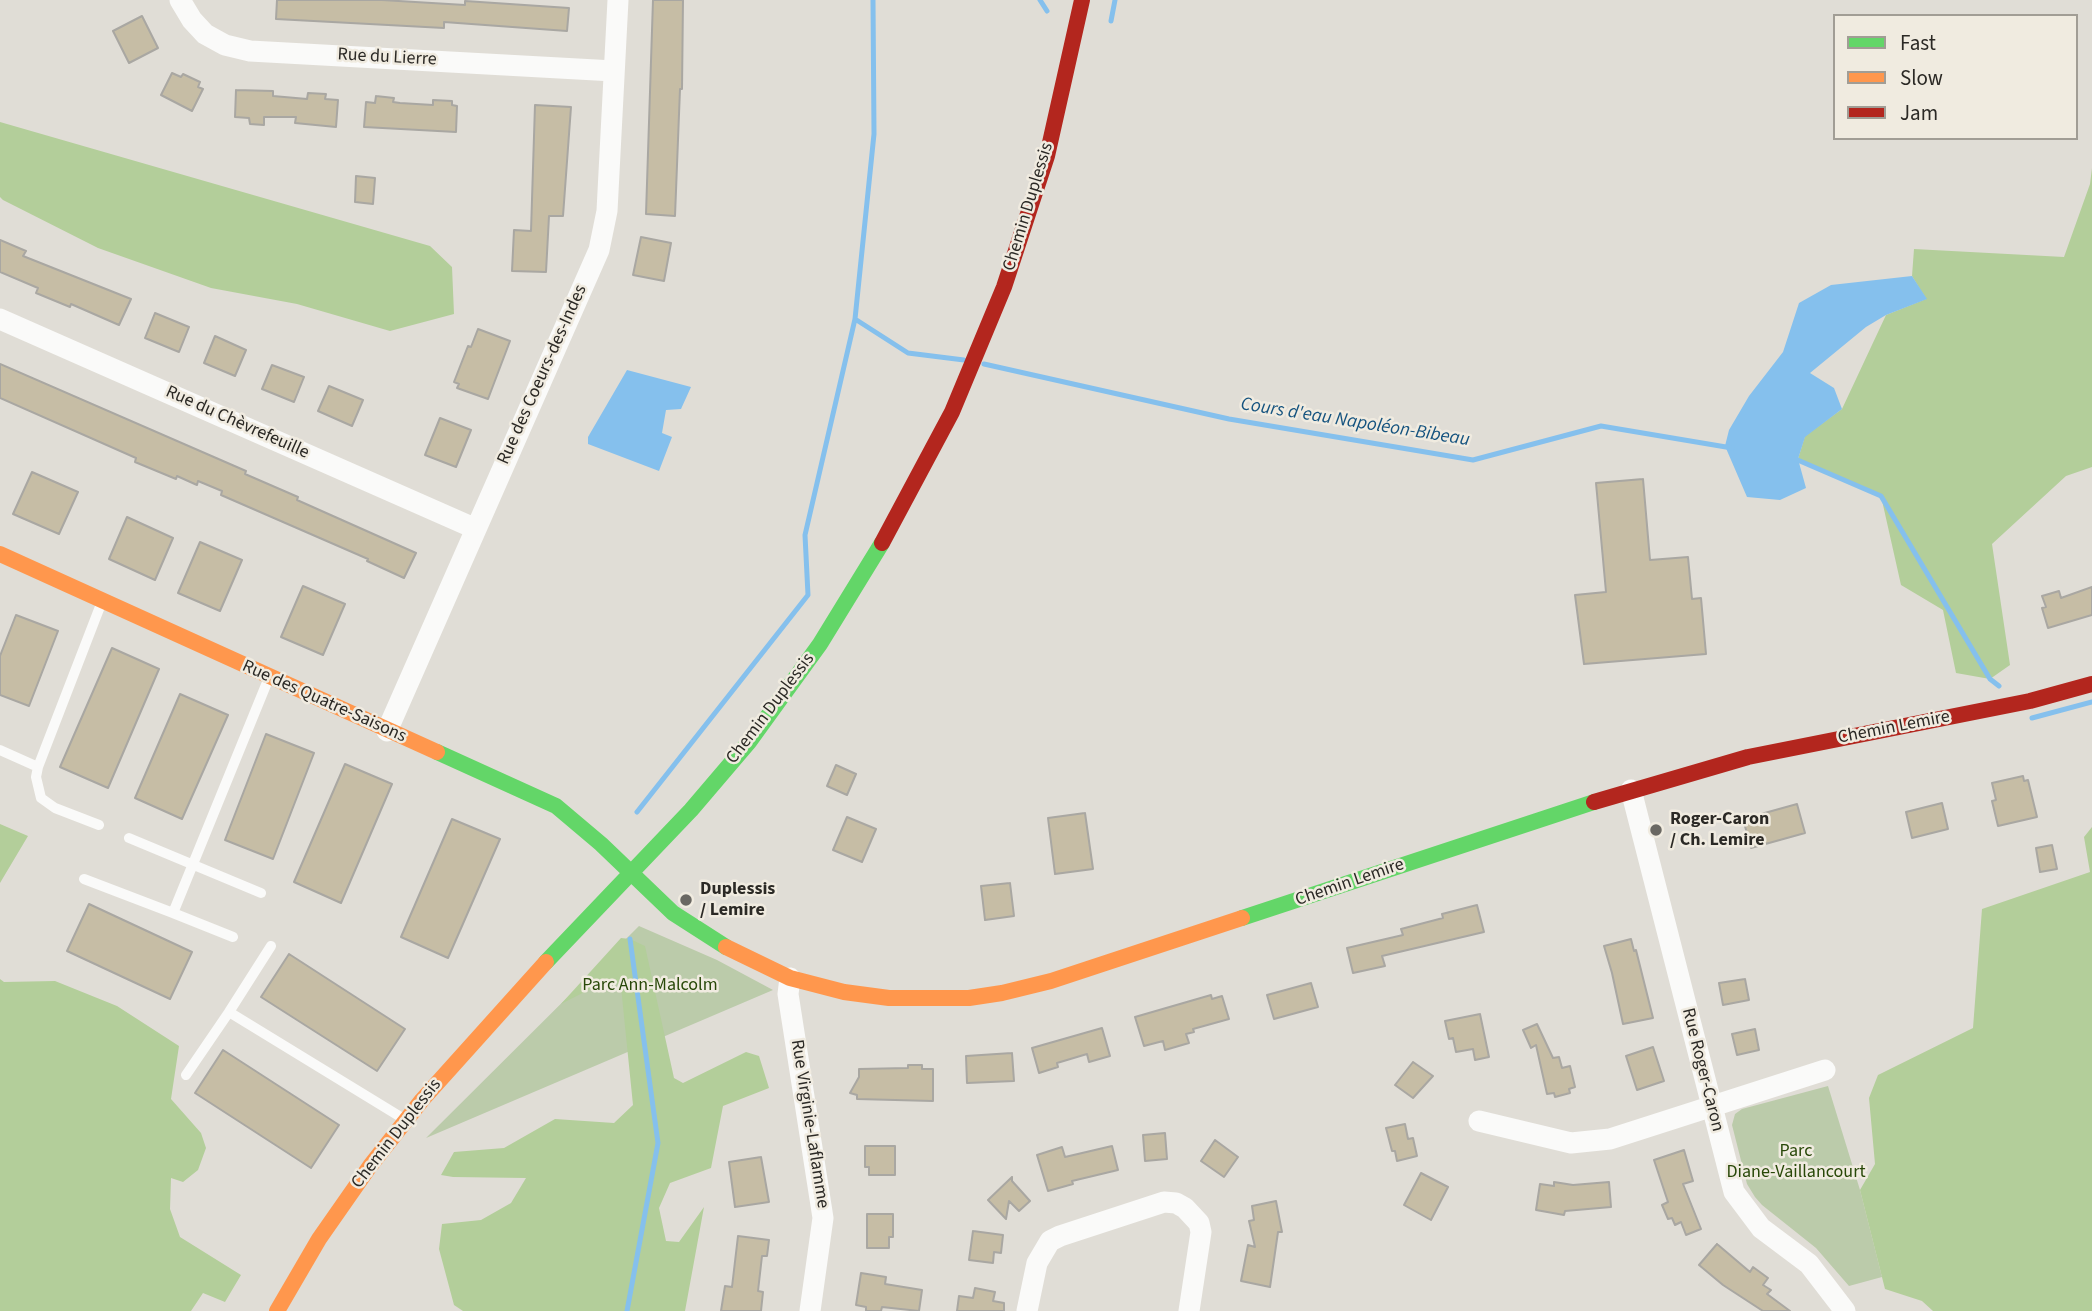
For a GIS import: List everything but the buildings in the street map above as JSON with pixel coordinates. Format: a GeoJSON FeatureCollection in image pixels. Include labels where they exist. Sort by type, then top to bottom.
{"type":"FeatureCollection","features":[{"type":"Feature","properties":{"kind":"street","name":"Rue du Lierre"},"geometry":{"type":"LineString","coordinates":[[180,0],[192,20],[205,34],[225,45],[250,51],[614,71]]}},
{"type":"Feature","properties":{"kind":"street","name":"Rue des Coeurs-des-Indes"},"geometry":{"type":"LineString","coordinates":[[387,731],[474,528],[599,250],[607,211],[618,0]]}},
{"type":"Feature","properties":{"kind":"street","name":"Chemin Duplessis"},"geometry":{"type":"LineString","coordinates":[[277,1311],[319,1239],[370,1166],[508,1002],[564,941],[632,874],[741,751],[788,689],[860,581],[930,457],[974,362],[1004,287],[1047,156],[1082,0]]}},
{"type":"Feature","properties":{"kind":"street","name":"Rue du Chèvrefeuille"},"geometry":{"type":"LineString","coordinates":[[0,319],[474,528]]}},
{"type":"Feature","properties":{"kind":"street","name":"Rue des Quatre-Saisons"},"geometry":{"type":"LineString","coordinates":[[0,554],[556,806],[573,818],[632,874]]}},
{"type":"Feature","properties":{"kind":"street","name":"Chemin Lemire"},"geometry":{"type":"LineString","coordinates":[[632,874],[673,912],[710,938],[790,978],[844,992],[889,998],[969,998],[1051,981],[1631,790],[1748,757],[2030,701],[2092,684]]}},
{"type":"Feature","properties":{"kind":"street","name":"Rue Roger-Caron"},"geometry":{"type":"LineString","coordinates":[[1631,790],[1734,1192],[1761,1228],[1809,1264],[1845,1311]]}},
{"type":"Feature","properties":{"kind":"street","name":"Rue Virginie-Laflamme"},"geometry":{"type":"LineString","coordinates":[[790,978],[788,993],[823,1218],[810,1311]]}},
{"type":"Feature","properties":{"kind":"street"},"geometry":{"type":"LineString","coordinates":[[1479,1121],[1571,1143],[1610,1139],[1825,1070]]}},
{"type":"Feature","properties":{"kind":"street"},"geometry":{"type":"LineString","coordinates":[[1027,1311],[1037,1263],[1050,1241],[1164,1202],[1176,1203],[1185,1208],[1199,1223],[1201,1232],[1189,1311]]}},
{"type":"Feature","properties":{"kind":"lane"},"geometry":{"type":"LineString","coordinates":[[99,825],[55,808],[41,798],[36,777],[102,601]]}},
{"type":"Feature","properties":{"kind":"lane"},"geometry":{"type":"LineString","coordinates":[[173,914],[269,677]]}},
{"type":"Feature","properties":{"kind":"lane"},"geometry":{"type":"LineString","coordinates":[[0,750],[38,767]]}},
{"type":"Feature","properties":{"kind":"lane"},"geometry":{"type":"LineString","coordinates":[[129,838],[261,893]]}},
{"type":"Feature","properties":{"kind":"lane"},"geometry":{"type":"LineString","coordinates":[[84,879],[233,937]]}},
{"type":"Feature","properties":{"kind":"lane"},"geometry":{"type":"LineString","coordinates":[[186,1075],[271,946]]}},
{"type":"Feature","properties":{"kind":"lane"},"geometry":{"type":"LineString","coordinates":[[229,1012],[406,1121]]}},
{"type":"Feature","properties":{"kind":"green space"},"geometry":{"type":"Polygon","coordinates":[[[0,122],[430,246],[452,267],[454,314],[390,331],[297,304],[211,288],[98,248],[0,197],[0,122]]]}},
{"type":"Feature","properties":{"kind":"green space"},"geometry":{"type":"Polygon","coordinates":[[[2092,168],[2092,467],[2066,476],[1992,544],[2010,665],[1990,679],[1956,673],[1943,610],[1901,585],[1881,496],[1798,459],[1805,436],[1842,409],[1886,315],[1926,299],[1912,276],[1914,249],[2064,257],[2090,184],[2092,168]]]}},
{"type":"Feature","properties":{"kind":"green space"},"geometry":{"type":"Polygon","coordinates":[[[0,824],[28,836],[0,883],[0,824]]]}},
{"type":"Feature","properties":{"kind":"green space"},"geometry":{"type":"Polygon","coordinates":[[[2092,827],[2092,1311],[1933,1311],[1922,1301],[1885,1289],[1860,1190],[1875,1164],[1869,1098],[1878,1075],[1973,1028],[1982,909],[2090,872],[2084,837],[2092,827]]]}},
{"type":"Feature","properties":{"kind":"green space","name":"Parc Ann-Malcolm"},"geometry":{"type":"Polygon","coordinates":[[[639,926],[717,960],[773,990],[426,1138],[639,926]]]}},
{"type":"Feature","properties":{"kind":"green space"},"geometry":{"type":"Polygon","coordinates":[[[621,938],[645,946],[674,1078],[683,1083],[746,1052],[759,1056],[769,1088],[723,1106],[711,1168],[670,1183],[659,1208],[666,1241],[679,1242],[704,1207],[685,1311],[463,1311],[454,1305],[439,1249],[442,1224],[481,1220],[511,1203],[526,1178],[441,1175],[454,1152],[504,1148],[555,1119],[614,1123],[633,1105],[621,987],[610,979],[561,1004],[621,938]]]}},
{"type":"Feature","properties":{"kind":"green space"},"geometry":{"type":"Polygon","coordinates":[[[0,979],[4,982],[55,981],[117,1006],[179,1046],[171,1099],[201,1133],[206,1148],[198,1170],[183,1182],[171,1178],[170,1209],[180,1237],[241,1275],[225,1302],[203,1293],[191,1311],[0,1311],[0,979]]]}},
{"type":"Feature","properties":{"kind":"green space","name":"Parc Diane-Vaillancourt"},"geometry":{"type":"Polygon","coordinates":[[[1828,1086],[1860,1190],[1882,1277],[1849,1286],[1816,1248],[1755,1197],[1747,1184],[1732,1125],[1735,1114],[1742,1109],[1828,1086]]]}},
{"type":"Feature","properties":{"kind":"water"},"geometry":{"type":"Polygon","coordinates":[[[1912,276],[1927,299],[1886,315],[1866,327],[1810,373],[1834,388],[1842,409],[1805,437],[1798,459],[1806,488],[1780,500],[1747,497],[1725,446],[1729,430],[1749,396],[1783,352],[1799,303],[1831,285],[1912,276]]]}},
{"type":"Feature","properties":{"kind":"water"},"geometry":{"type":"Polygon","coordinates":[[[627,370],[691,387],[681,409],[666,410],[662,433],[672,437],[659,471],[588,444],[588,437],[627,370]]]}},
{"type":"Feature","properties":{"kind":"waterway"},"geometry":{"type":"LineString","coordinates":[[637,812],[808,595],[805,535],[855,319],[874,134],[873,0]]}},
{"type":"Feature","properties":{"kind":"waterway"},"geometry":{"type":"LineString","coordinates":[[1040,0],[1047,11]]}},
{"type":"Feature","properties":{"kind":"waterway"},"geometry":{"type":"LineString","coordinates":[[1111,21],[1115,0]]}},
{"type":"Feature","properties":{"kind":"waterway","name":"Cours d'eau Napoléon-Bibeau"},"geometry":{"type":"LineString","coordinates":[[855,319],[908,353],[964,360]]}},
{"type":"Feature","properties":{"kind":"waterway","name":"Cours d'eau Napoléon-Bibeau"},"geometry":{"type":"LineString","coordinates":[[984,364],[1229,419],[1473,460],[1601,426],[1732,448]]}},
{"type":"Feature","properties":{"kind":"waterway","name":"Cours d'eau Napoléon-Bibeau"},"geometry":{"type":"LineString","coordinates":[[1793,458],[1881,496],[1990,679],[1999,686]]}},
{"type":"Feature","properties":{"kind":"waterway","name":"Cours d'eau Napoléon-Bibeau"},"geometry":{"type":"LineString","coordinates":[[2032,718],[2092,702]]}},
{"type":"Feature","properties":{"kind":"waterway"},"geometry":{"type":"LineString","coordinates":[[627,1311],[658,1143],[630,939]]}},
{"type":"Feature","properties":{"kind":"traffic: fast"},"geometry":{"type":"LineString","coordinates":[[546,962],[691,810],[749,742],[820,644],[882,543]]}},
{"type":"Feature","properties":{"kind":"traffic: fast"},"geometry":{"type":"LineString","coordinates":[[437,752],[556,806],[601,844],[673,913],[726,947]]}},
{"type":"Feature","properties":{"kind":"traffic: fast"},"geometry":{"type":"LineString","coordinates":[[1242,918],[1594,802]]}},
{"type":"Feature","properties":{"kind":"traffic: slow"},"geometry":{"type":"LineString","coordinates":[[0,554],[437,752]]}},
{"type":"Feature","properties":{"kind":"traffic: slow"},"geometry":{"type":"LineString","coordinates":[[726,947],[790,978],[844,992],[889,998],[969,998],[1051,981],[1242,918]]}},
{"type":"Feature","properties":{"kind":"traffic: slow"},"geometry":{"type":"LineString","coordinates":[[277,1311],[319,1239],[370,1166],[422,1100],[546,962]]}},
{"type":"Feature","properties":{"kind":"traffic: jam"},"geometry":{"type":"LineString","coordinates":[[882,543],[952,412],[1004,287],[1047,156],[1082,0]]}},
{"type":"Feature","properties":{"kind":"traffic: jam"},"geometry":{"type":"LineString","coordinates":[[1594,802],[1748,757],[2030,701],[2092,684]]}},
{"type":"Feature","properties":{"kind":"place","name":"Roger-Caron / Ch. Lemire"},"geometry":{"type":"Point","coordinates":[1656,830]}},
{"type":"Feature","properties":{"kind":"place","name":"Duplessis / Lemire"},"geometry":{"type":"Point","coordinates":[686,900]}}]}
